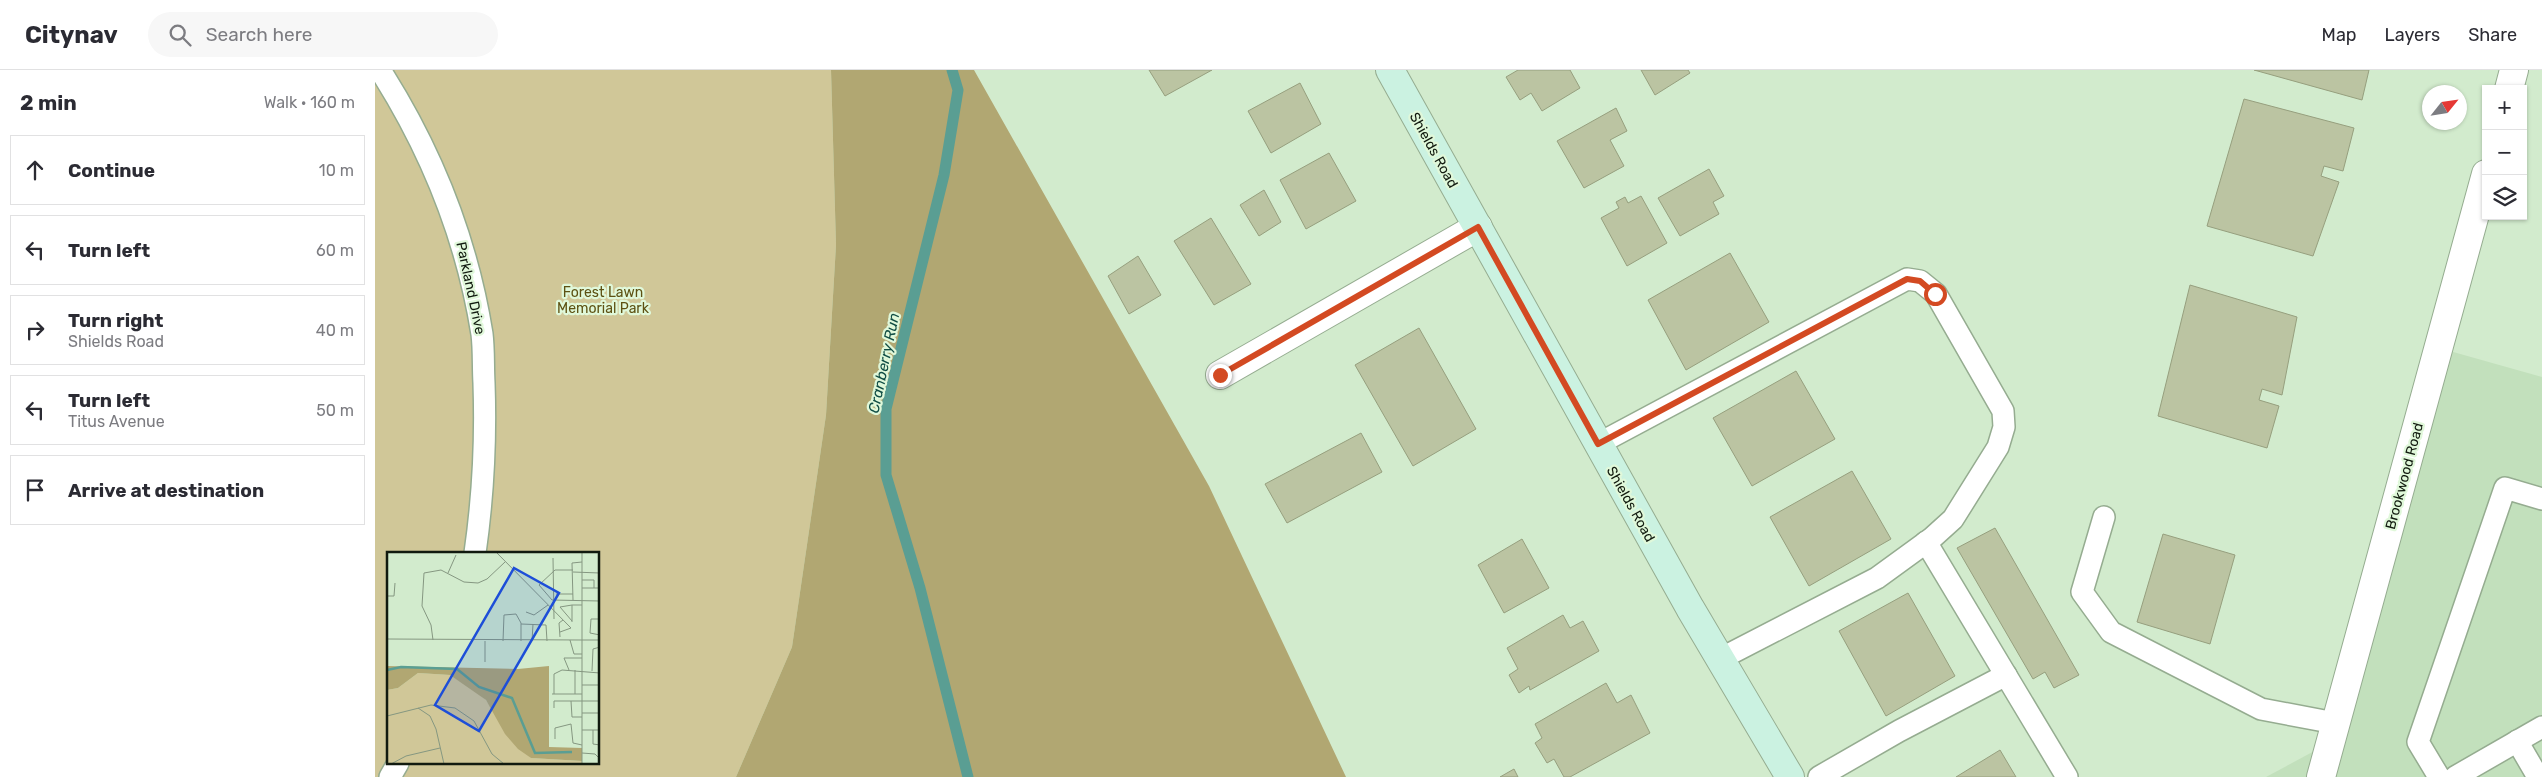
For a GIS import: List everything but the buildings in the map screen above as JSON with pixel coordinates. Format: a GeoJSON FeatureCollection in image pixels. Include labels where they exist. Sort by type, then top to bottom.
{"type":"FeatureCollection","features":[{"type":"Feature","properties":{"kind":"main road","name":"Shields Road"},"geometry":{"type":"LineString","coordinates":[[1390,70],[1598,444],[1720,659],[1790,777]]}},
{"type":"Feature","properties":{"kind":"street"},"geometry":{"type":"LineString","coordinates":[[2510,85],[2514,70]]}},
{"type":"Feature","properties":{"kind":"street","name":"Brookwood Road"},"geometry":{"type":"LineString","coordinates":[[2321,777],[2486,175]]}},
{"type":"Feature","properties":{"kind":"street"},"geometry":{"type":"LineString","coordinates":[[1220,375],[1478,227]]}},
{"type":"Feature","properties":{"kind":"lane","name":"Parkland Drive"},"geometry":{"type":"LineString","coordinates":[[380,70],[396,95],[428,158],[459,231],[482,335],[486,444],[475,552]]}},
{"type":"Feature","properties":{"kind":"lane"},"geometry":{"type":"LineString","coordinates":[[375,86],[396,95]]}},
{"type":"Feature","properties":{"kind":"lane"},"geometry":{"type":"LineString","coordinates":[[1598,444],[1907,279],[1920,281],[1935,294],[2003,411],[2004,427],[1998,447],[1953,518],[1926,542],[1877,578],[1720,659]]}},
{"type":"Feature","properties":{"kind":"lane"},"geometry":{"type":"LineString","coordinates":[[2439,777],[2418,742],[2505,488],[2542,499]]}},
{"type":"Feature","properties":{"kind":"lane"},"geometry":{"type":"LineString","coordinates":[[2104,517],[2082,592],[2111,632],[2261,709],[2335,723]]}},
{"type":"Feature","properties":{"kind":"lane"},"geometry":{"type":"LineString","coordinates":[[1926,542],[2067,777]]}},
{"type":"Feature","properties":{"kind":"lane"},"geometry":{"type":"LineString","coordinates":[[1819,777],[1899,731],[2006,675]]}},
{"type":"Feature","properties":{"kind":"lane"},"geometry":{"type":"LineString","coordinates":[[2455,777],[2542,727]]}},
{"type":"Feature","properties":{"kind":"lane"},"geometry":{"type":"LineString","coordinates":[[2517,741],[2537,777]]}},
{"type":"Feature","properties":{"kind":"lane"},"geometry":{"type":"LineString","coordinates":[[390,777],[397,764]]}},
{"type":"Feature","properties":{"kind":"shaded area"},"geometry":{"type":"Polygon","coordinates":[[[831,70],[974,70],[1209,486],[1346,777],[736,777],[792,647],[826,415],[836,245],[831,70]]]}},
{"type":"Feature","properties":{"kind":"shaded area"},"geometry":{"type":"Polygon","coordinates":[[[2439,348],[2542,377],[2542,777],[2266,777],[2331,742],[2439,348]]]}},
{"type":"Feature","properties":{"kind":"green space","name":"Forest Lawn Memorial Park"},"geometry":{"type":"Polygon","coordinates":[[[375,70],[831,70],[836,245],[826,415],[792,647],[736,777],[375,777],[375,70]]]}},
{"type":"Feature","properties":{"kind":"waterway","name":"Cranberry Run"},"geometry":{"type":"LineString","coordinates":[[952,70],[958,90],[944,175],[886,409],[886,475],[920,588],[968,777]]}},
{"type":"Feature","properties":{"kind":"route"},"geometry":{"type":"LineString","coordinates":[[1220,375],[1478,227],[1598,444],[1907,279],[1920,281],[1935,294]]}}]}
